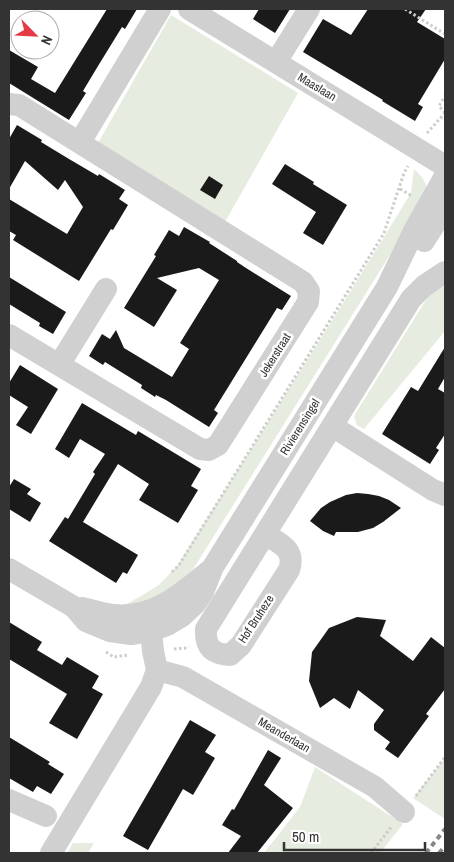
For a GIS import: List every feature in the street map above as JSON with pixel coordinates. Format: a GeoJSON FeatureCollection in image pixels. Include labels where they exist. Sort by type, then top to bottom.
{"type":"FeatureCollection","features":[{"type":"Feature","properties":{"kind":"street"},"geometry":{"type":"LineString","coordinates":[[80,142],[160,9]]}},
{"type":"Feature","properties":{"kind":"street","name":"Maaslaan"},"geometry":{"type":"LineString","coordinates":[[189,9],[445,166]]}},
{"type":"Feature","properties":{"kind":"street"},"geometry":{"type":"LineString","coordinates":[[276,62],[309,9]]}},
{"type":"Feature","properties":{"kind":"street","name":"Jekerstraat"},"geometry":{"type":"LineString","coordinates":[[9,104],[19,105],[80,142],[303,282],[309,291],[308,302],[218,445],[210,450],[200,448],[9,335]]}},
{"type":"Feature","properties":{"kind":"street","name":"Rivierensingel"},"geometry":{"type":"LineString","coordinates":[[9,570],[74,607],[96,610],[111,615],[129,615],[148,622],[159,608],[179,595],[214,567],[387,287],[415,229],[445,176]]}},
{"type":"Feature","properties":{"kind":"street","name":"Rivierensingel"},"geometry":{"type":"LineString","coordinates":[[387,287],[427,237],[445,208]]}},
{"type":"Feature","properties":{"kind":"street","name":"Hof Bruheze"},"geometry":{"type":"LineString","coordinates":[[265,534],[285,547],[291,554],[289,570],[240,645],[230,655],[218,654],[209,646],[206,638],[206,629],[332,426],[411,299],[424,286],[445,272]]}},
{"type":"Feature","properties":{"kind":"street"},"geometry":{"type":"LineString","coordinates":[[59,365],[106,289]]}},
{"type":"Feature","properties":{"kind":"street"},"geometry":{"type":"LineString","coordinates":[[332,426],[433,490],[445,495]]}},
{"type":"Feature","properties":{"kind":"street"},"geometry":{"type":"LineString","coordinates":[[51,853],[151,687],[157,670],[148,622]]}},
{"type":"Feature","properties":{"kind":"street","name":"Meanderlaan"},"geometry":{"type":"LineString","coordinates":[[157,670],[184,677],[359,777],[375,787],[404,812]]}},
{"type":"Feature","properties":{"kind":"street"},"geometry":{"type":"LineString","coordinates":[[9,800],[46,816]]}},
{"type":"Feature","properties":{"kind":"path"},"geometry":{"type":"LineString","coordinates":[[405,9],[445,34]]}},
{"type":"Feature","properties":{"kind":"path"},"geometry":{"type":"LineString","coordinates":[[445,96],[439,106],[445,113]]}},
{"type":"Feature","properties":{"kind":"path"},"geometry":{"type":"LineString","coordinates":[[371,853],[445,757]]}},
{"type":"Feature","properties":{"kind":"shaded area"},"geometry":{"type":"Polygon","coordinates":[[[171,15],[298,93],[225,222],[98,143],[171,15]]]}},
{"type":"Feature","properties":{"kind":"shaded area"},"geometry":{"type":"Polygon","coordinates":[[[414,169],[426,184],[423,202],[187,579],[161,597],[124,611],[125,605],[159,585],[177,566],[411,193],[414,169]]]}},
{"type":"Feature","properties":{"kind":"shaded area"},"geometry":{"type":"Polygon","coordinates":[[[445,286],[445,331],[364,429],[357,425],[354,416],[424,303],[430,295],[445,286]]]}},
{"type":"Feature","properties":{"kind":"shaded area"},"geometry":{"type":"Polygon","coordinates":[[[445,758],[445,819],[413,798],[445,758]]]}},
{"type":"Feature","properties":{"kind":"shaded area"},"geometry":{"type":"Polygon","coordinates":[[[315,767],[403,824],[380,853],[264,853],[300,807],[315,767]]]}},
{"type":"Feature","properties":{"kind":"shaded area"},"geometry":{"type":"Polygon","coordinates":[[[73,843],[94,843],[88,853],[67,853],[73,843]]]}},
{"type":"Feature","properties":{"kind":"building"},"geometry":{"type":"Polygon","coordinates":[[[107,9],[137,9],[125,29],[122,27],[98,66],[83,91],[86,93],[69,120],[9,83],[9,50],[10,60],[26,60],[38,67],[31,79],[55,93],[107,9]]]}},
{"type":"Feature","properties":{"kind":"building"},"geometry":{"type":"Polygon","coordinates":[[[259,9],[290,9],[275,33],[253,19],[259,9]]]}},
{"type":"Feature","properties":{"kind":"building"},"geometry":{"type":"Polygon","coordinates":[[[368,9],[426,9],[417,22],[445,39],[445,59],[418,104],[423,107],[415,121],[303,52],[323,19],[351,35],[368,9]]]}},
{"type":"Feature","properties":{"kind":"building"},"geometry":{"type":"Polygon","coordinates":[[[17,125],[69,159],[125,190],[119,199],[128,205],[79,281],[13,240],[16,235],[9,231],[9,199],[67,234],[83,207],[65,180],[58,190],[25,161],[9,189],[9,139],[17,125]]]}},
{"type":"Feature","properties":{"kind":"building"},"geometry":{"type":"Polygon","coordinates":[[[285,164],[347,205],[323,245],[303,233],[316,212],[272,184],[285,164]]]}},
{"type":"Feature","properties":{"kind":"building"},"geometry":{"type":"Polygon","coordinates":[[[209,176],[223,185],[215,199],[200,190],[209,176]]]}},
{"type":"Feature","properties":{"kind":"building"},"geometry":{"type":"Polygon","coordinates":[[[184,227],[291,296],[282,310],[277,308],[214,410],[218,413],[209,427],[166,400],[156,395],[155,397],[141,388],[142,385],[105,362],[103,365],[89,356],[102,334],[110,339],[116,330],[124,348],[172,377],[189,349],[180,343],[219,280],[199,268],[157,278],[177,290],[154,327],[124,308],[156,256],[154,255],[169,230],[179,236],[184,227]]]}},
{"type":"Feature","properties":{"kind":"building"},"geometry":{"type":"Polygon","coordinates":[[[9,277],[66,312],[53,334],[39,326],[40,323],[9,304],[9,277]]]}},
{"type":"Feature","properties":{"kind":"building"},"geometry":{"type":"Polygon","coordinates":[[[445,347],[445,377],[438,389],[445,393],[445,434],[436,448],[439,450],[430,464],[382,434],[411,387],[418,391],[445,347]]]}},
{"type":"Feature","properties":{"kind":"building"},"geometry":{"type":"Polygon","coordinates":[[[20,365],[58,389],[31,434],[16,425],[28,407],[9,395],[9,383],[20,365]]]}},
{"type":"Feature","properties":{"kind":"building"},"geometry":{"type":"Polygon","coordinates":[[[82,403],[136,435],[138,431],[201,469],[191,486],[198,490],[178,523],[139,500],[149,484],[118,464],[83,522],[138,555],[127,574],[123,572],[116,583],[49,541],[65,517],[68,519],[95,474],[93,472],[105,454],[80,439],[69,458],[55,449],[82,403]]]}},
{"type":"Feature","properties":{"kind":"building"},"geometry":{"type":"Polygon","coordinates":[[[14,479],[31,489],[27,494],[41,503],[30,522],[9,509],[9,487],[14,479]]]}},
{"type":"Feature","properties":{"kind":"building"},"geometry":{"type":"Polygon","coordinates":[[[357,493],[379,496],[401,508],[373,528],[358,532],[336,532],[334,536],[323,531],[310,521],[321,508],[330,502],[346,495],[357,493]]]}},
{"type":"Feature","properties":{"kind":"building"},"geometry":{"type":"Polygon","coordinates":[[[357,617],[386,620],[380,636],[413,661],[431,637],[445,648],[445,689],[426,714],[429,716],[398,758],[385,749],[390,742],[374,730],[374,724],[384,710],[358,690],[350,709],[334,698],[320,708],[309,681],[312,652],[329,628],[357,617]]]}},
{"type":"Feature","properties":{"kind":"building"},"geometry":{"type":"Polygon","coordinates":[[[9,622],[42,642],[37,650],[62,665],[67,657],[99,676],[92,688],[103,694],[77,739],[49,723],[67,694],[9,659],[9,622]]]}},
{"type":"Feature","properties":{"kind":"building"},"geometry":{"type":"Polygon","coordinates":[[[190,720],[216,735],[205,752],[215,758],[193,795],[183,789],[148,850],[123,836],[190,720]]]}},
{"type":"Feature","properties":{"kind":"building"},"geometry":{"type":"Polygon","coordinates":[[[9,737],[50,762],[48,764],[64,774],[51,794],[37,786],[33,792],[9,778],[9,737]]]}},
{"type":"Feature","properties":{"kind":"building"},"geometry":{"type":"Polygon","coordinates":[[[268,750],[281,758],[264,785],[293,808],[257,853],[228,853],[241,836],[222,825],[232,809],[234,810],[268,750]]]}},
{"type":"Feature","properties":{"kind":"railway"},"geometry":{"type":"LineString","coordinates":[[426,853],[445,829]]}},
{"type":"Feature","properties":{"kind":"railway"},"geometry":{"type":"LineString","coordinates":[[439,853],[445,846]]}}]}
